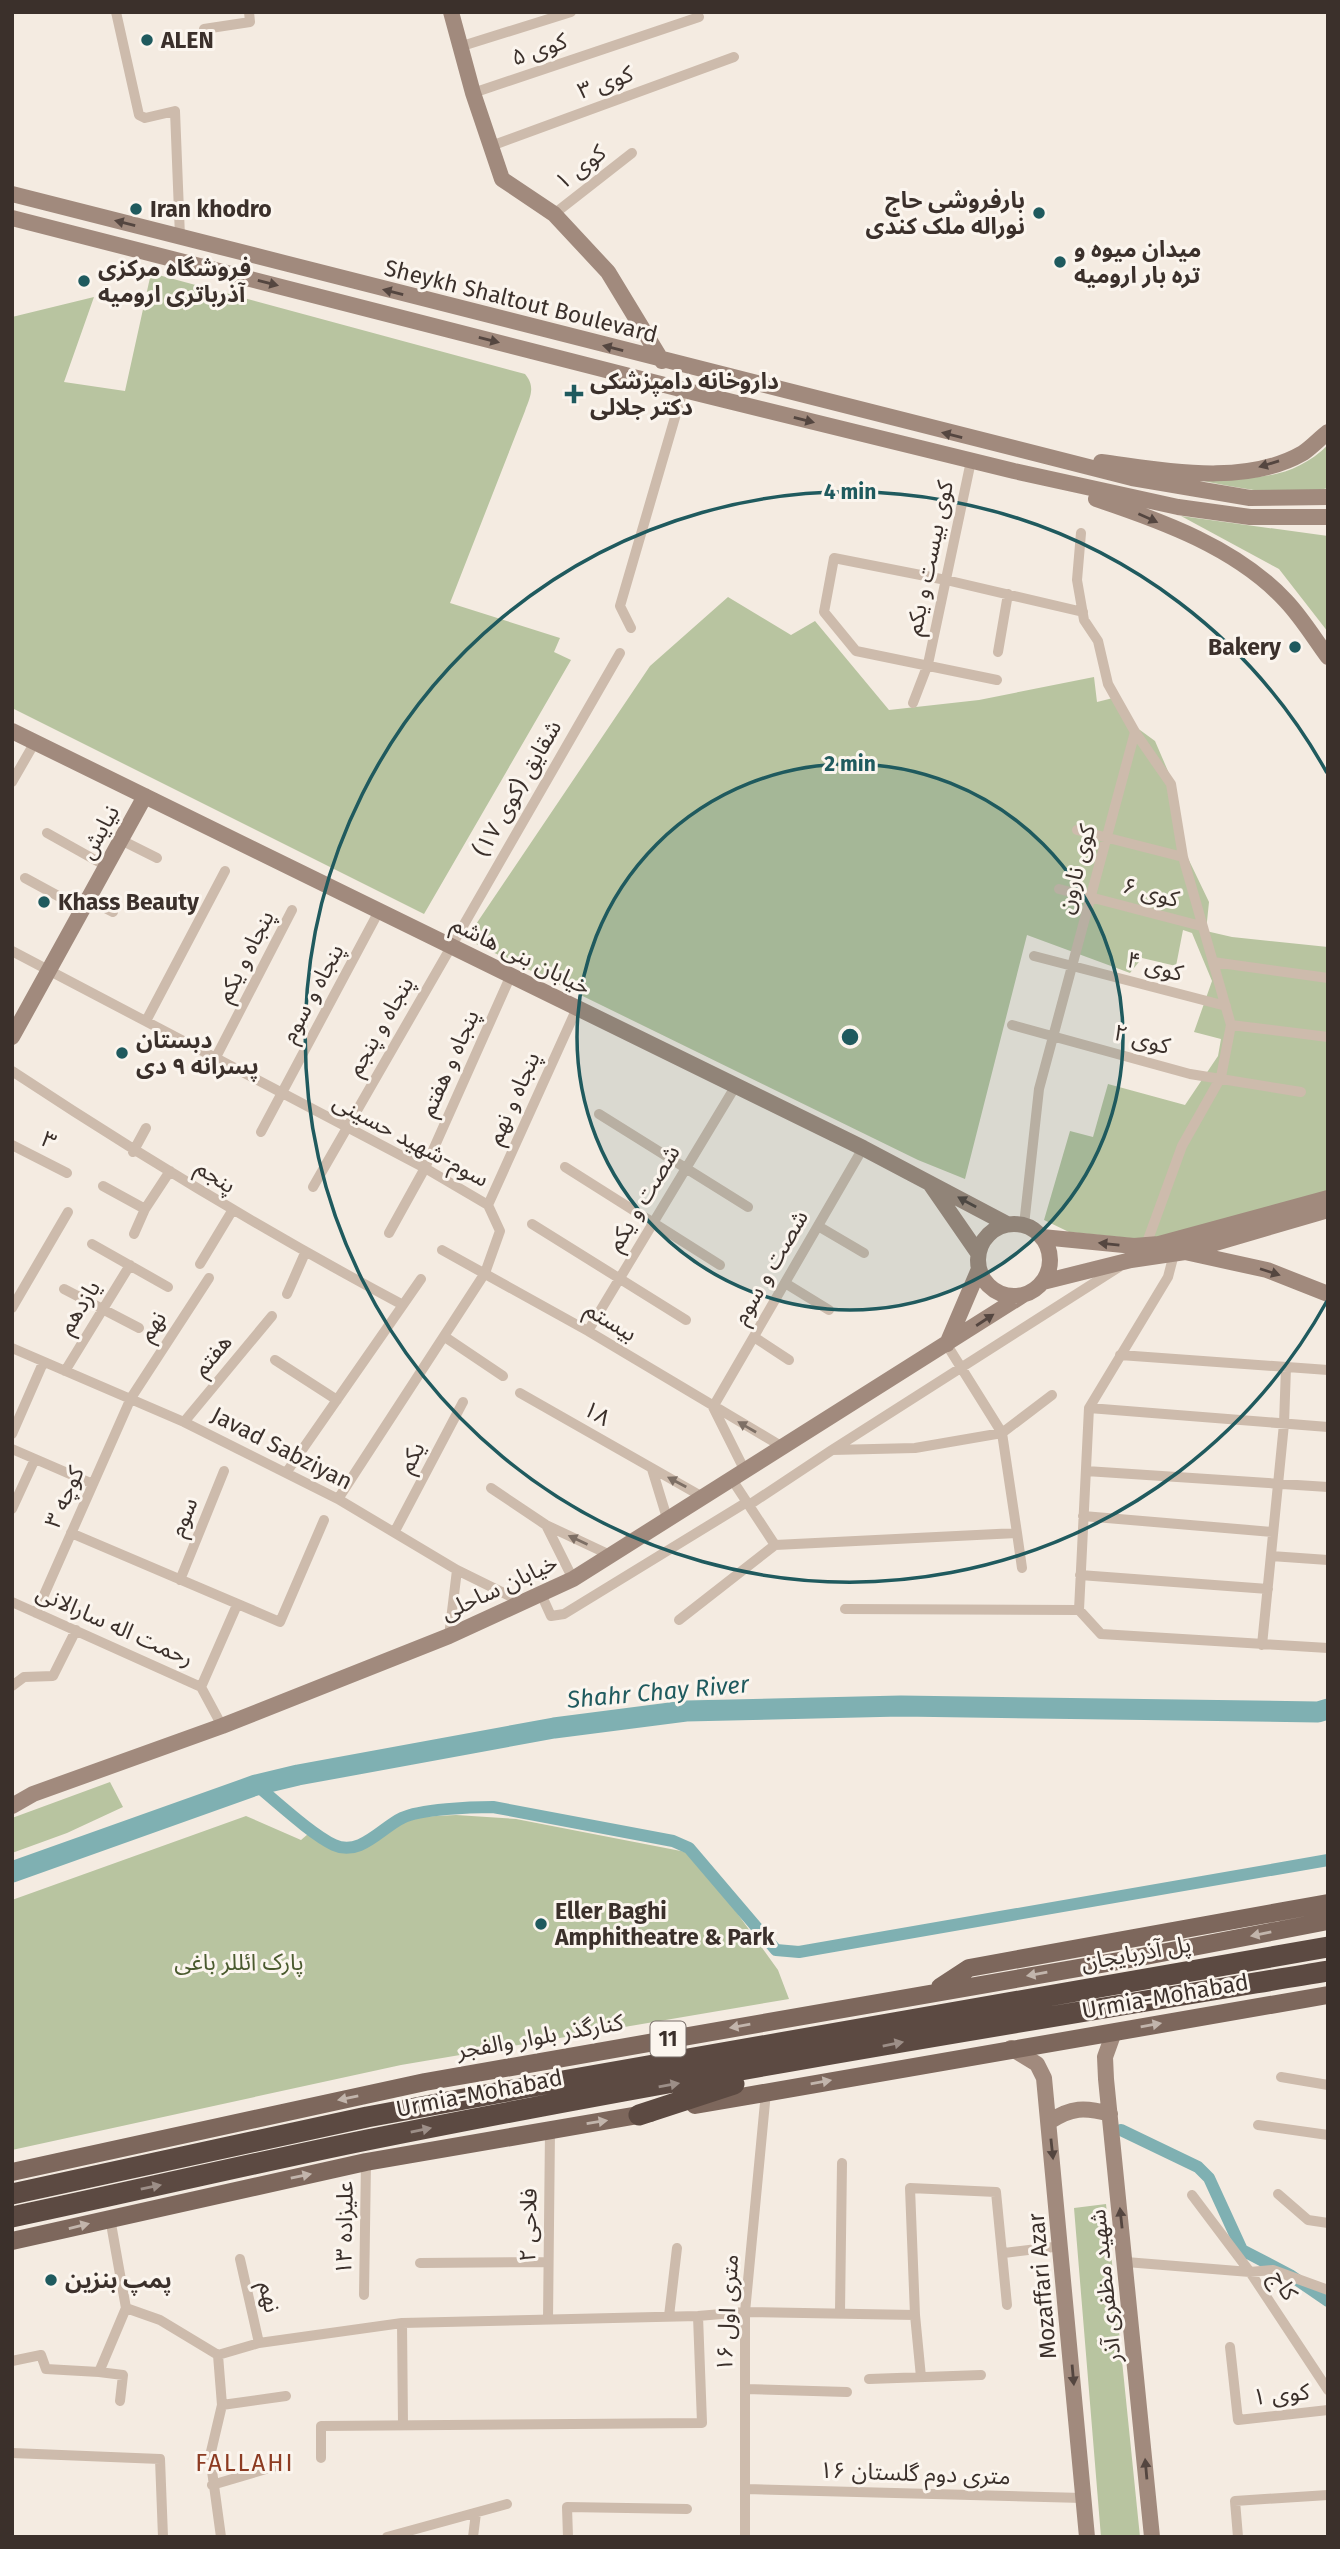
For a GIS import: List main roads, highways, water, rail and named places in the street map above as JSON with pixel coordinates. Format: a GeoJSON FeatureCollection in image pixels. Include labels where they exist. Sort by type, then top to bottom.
{"type":"FeatureCollection","features":[{"type":"Feature","properties":{"kind":"highway","name":"پل آذربایجان"},"geometry":{"type":"LineString","coordinates":[[954,2010],[1328,1947]]}},
{"type":"Feature","properties":{"kind":"highway","name":"Urmia-Mohabad"},"geometry":{"type":"LineString","coordinates":[[12,2217],[379,2138],[957,2032],[1328,1971]]}},
{"type":"Feature","properties":{"kind":"highway","name":"Urmia-Mohabad"},"geometry":{"type":"LineString","coordinates":[[12,2194],[367,2117],[954,2010]]}},
{"type":"Feature","properties":{"kind":"highway"},"geometry":{"type":"LineString","coordinates":[[639,2115],[806,2061]]}},
{"type":"Feature","properties":{"kind":"main road"},"geometry":{"type":"LineString","coordinates":[[451,12],[472,93],[502,179],[554,214],[608,272],[662,361]]}},
{"type":"Feature","properties":{"kind":"main road","name":"Sheykh Shaltout Boulevard"},"geometry":{"type":"LineString","coordinates":[[12,194],[1019,451]]}},
{"type":"Feature","properties":{"kind":"main road","name":"Sheykh Shaltout Boulevard"},"geometry":{"type":"LineString","coordinates":[[12,218],[746,406],[1014,471]]}},
{"type":"Feature","properties":{"kind":"main road"},"geometry":{"type":"LineString","coordinates":[[443,328],[448,306]]}},
{"type":"Feature","properties":{"kind":"main road"},"geometry":{"type":"LineString","coordinates":[[746,406],[751,384]]}},
{"type":"Feature","properties":{"kind":"main road"},"geometry":{"type":"LineString","coordinates":[[1019,451],[1169,470],[1230,471],[1265,467],[1303,453],[1328,432]]}},
{"type":"Feature","properties":{"kind":"main road"},"geometry":{"type":"LineString","coordinates":[[1019,451],[1179,488],[1250,498],[1328,497]]}},
{"type":"Feature","properties":{"kind":"main road"},"geometry":{"type":"LineString","coordinates":[[1014,471],[1178,507],[1250,517],[1328,517]]}},
{"type":"Feature","properties":{"kind":"main road"},"geometry":{"type":"LineString","coordinates":[[1014,471],[1131,511],[1233,558],[1284,600],[1328,657]]}},
{"type":"Feature","properties":{"kind":"main road","name":"خیابان بنی هاشم"},"geometry":{"type":"LineString","coordinates":[[12,731],[735,1087],[863,1147],[1007,1224]]}},
{"type":"Feature","properties":{"kind":"main road","name":"نیایش"},"geometry":{"type":"LineString","coordinates":[[12,1037],[145,796]]}},
{"type":"Feature","properties":{"kind":"main road"},"geometry":{"type":"LineString","coordinates":[[927,1180],[995,1291],[1023,1295],[1043,1282],[1328,1210]]}},
{"type":"Feature","properties":{"kind":"main road"},"geometry":{"type":"LineString","coordinates":[[1179,1248],[1328,1198]]}},
{"type":"Feature","properties":{"kind":"main road"},"geometry":{"type":"LineString","coordinates":[[947,1345],[988,1234],[1007,1224],[1024,1225],[1042,1237],[1047,1245],[1050,1264],[1043,1282]]}},
{"type":"Feature","properties":{"kind":"main road"},"geometry":{"type":"LineString","coordinates":[[1235,1235],[1231,1243],[1240,1264]]}},
{"type":"Feature","properties":{"kind":"main road"},"geometry":{"type":"LineString","coordinates":[[1042,1237],[1179,1248],[1267,1270],[1328,1294]]}},
{"type":"Feature","properties":{"kind":"main road","name":"خیابان ساحلی"},"geometry":{"type":"LineString","coordinates":[[12,1806],[33,1794],[222,1726],[449,1636],[573,1579],[1023,1295]]}},
{"type":"Feature","properties":{"kind":"main road","name":"خیابان ساحلی"},"geometry":{"type":"LineString","coordinates":[[12,1795],[33,1794]]}},
{"type":"Feature","properties":{"kind":"main road"},"geometry":{"type":"LineString","coordinates":[[931,1992],[969,1968],[1328,1903]]}},
{"type":"Feature","properties":{"kind":"main road","name":"کنارگذر بلوار والفجر"},"geometry":{"type":"LineString","coordinates":[[12,2172],[425,2081],[1130,1959],[1328,1921]]}},
{"type":"Feature","properties":{"kind":"main road","name":"Urmia-Mohabad"},"geometry":{"type":"LineString","coordinates":[[1011,2048],[1328,1995]]}},
{"type":"Feature","properties":{"kind":"main road"},"geometry":{"type":"LineString","coordinates":[[719,2054],[863,2004]]}},
{"type":"Feature","properties":{"kind":"main road","name":"شهید مظفری آذر"},"geometry":{"type":"LineString","coordinates":[[1114,2032],[1105,2057],[1152,2537]]}},
{"type":"Feature","properties":{"kind":"main road"},"geometry":{"type":"LineString","coordinates":[[12,2241],[366,2162],[1011,2048]]}},
{"type":"Feature","properties":{"kind":"main road","name":"Mozaffari Azar"},"geometry":{"type":"LineString","coordinates":[[1011,2048],[1037,2064],[1044,2078],[1062,2246],[1087,2537]]}},
{"type":"Feature","properties":{"kind":"main road"},"geometry":{"type":"LineString","coordinates":[[1049,2122],[1068,2109],[1090,2108],[1110,2114]]}},
{"type":"Feature","properties":{"kind":"waterway","name":"Shahr Chay River"},"geometry":{"type":"LineString","coordinates":[[12,1872],[256,1785],[554,1728],[686,1711],[901,1706],[1318,1712],[1328,1709]]}},
{"type":"Feature","properties":{"kind":"waterway"},"geometry":{"type":"LineString","coordinates":[[256,1785],[315,1833],[344,1848],[370,1840],[410,1815],[484,1807],[673,1841],[689,1848],[776,1950],[799,1952],[1328,1860]]}},
{"type":"Feature","properties":{"kind":"waterway"},"geometry":{"type":"LineString","coordinates":[[1121,2130],[1198,2167],[1209,2178],[1242,2250],[1290,2275],[1328,2301]]}},
{"type":"Feature","properties":{"kind":"place","name":"ALEN"},"geometry":{"type":"Point","coordinates":[147,40]}},
{"type":"Feature","properties":{"kind":"place","name":"Iran khodro"},"geometry":{"type":"Point","coordinates":[136,209]}},
{"type":"Feature","properties":{"kind":"place","name":"بارفروشی حاج نوراله ملک کندی"},"geometry":{"type":"Point","coordinates":[1039,213]}},
{"type":"Feature","properties":{"kind":"place","name":"میدان میوه و تره بار ارومیه"},"geometry":{"type":"Point","coordinates":[1060,262]}},
{"type":"Feature","properties":{"kind":"place","name":"فروشگاه مرکزی آذرباتری ارومیه"},"geometry":{"type":"Point","coordinates":[84,281]}},
{"type":"Feature","properties":{"kind":"place","name":"داروخانه دامپزشکی دکتر جلالی"},"geometry":{"type":"Point","coordinates":[574,394]}},
{"type":"Feature","properties":{"kind":"place","name":"Bakery"},"geometry":{"type":"Point","coordinates":[1295,647]}},
{"type":"Feature","properties":{"kind":"place","name":"Khass Beauty"},"geometry":{"type":"Point","coordinates":[44,902]}},
{"type":"Feature","properties":{"kind":"place","name":"دبستان پسرانه ۹ دی"},"geometry":{"type":"Point","coordinates":[122,1053]}},
{"type":"Feature","properties":{"kind":"place","name":"Eller Baghi Amphitheatre & Park"},"geometry":{"type":"Point","coordinates":[541,1924]}},
{"type":"Feature","properties":{"kind":"place","name":"پمپ بنزین"},"geometry":{"type":"Point","coordinates":[51,2280]}},
{"type":"Feature","properties":{"kind":"district","name":"FALLAHI"},"geometry":{"type":"Point","coordinates":[245,2463]}},
{"type":"Feature","properties":{"kind":"park label","name":"پارک ائللر باغی"},"geometry":{"type":"Point","coordinates":[239,1962]}}]}
